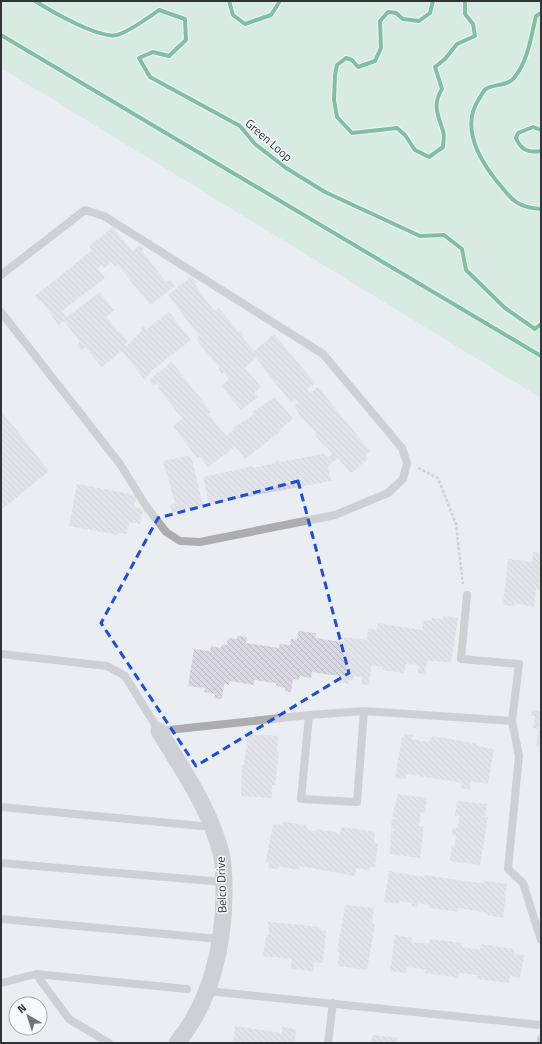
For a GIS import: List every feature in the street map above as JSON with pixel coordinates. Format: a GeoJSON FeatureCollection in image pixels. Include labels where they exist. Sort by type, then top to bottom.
{"type":"FeatureCollection","features":[{"type":"Feature","properties":{"kind":"street","name":"Belco Drive"},"geometry":{"type":"LineString","coordinates":[[159,731],[196,792],[212,827],[222,854],[224,882],[224,908],[220,939],[216,963],[208,991],[190,1026],[177,1043]]}},
{"type":"Feature","properties":{"kind":"lane"},"geometry":{"type":"LineString","coordinates":[[1,275],[85,210],[104,216],[322,354],[402,448],[407,463],[403,479],[388,492],[335,515],[200,542],[180,541],[166,532],[150,511],[120,464],[1,312]]}},
{"type":"Feature","properties":{"kind":"lane"},"geometry":{"type":"LineString","coordinates":[[467,595],[461,658],[519,664],[512,721],[519,756],[508,870],[523,883],[541,940]]}},
{"type":"Feature","properties":{"kind":"lane"},"geometry":{"type":"LineString","coordinates":[[1,654],[107,666],[125,676],[159,731],[309,715],[364,712],[512,721]]}},
{"type":"Feature","properties":{"kind":"lane"},"geometry":{"type":"LineString","coordinates":[[309,715],[301,799],[357,802],[364,712]]}},
{"type":"Feature","properties":{"kind":"lane"},"geometry":{"type":"LineString","coordinates":[[1,807],[212,827]]}},
{"type":"Feature","properties":{"kind":"lane"},"geometry":{"type":"LineString","coordinates":[[1,863],[224,882]]}},
{"type":"Feature","properties":{"kind":"lane"},"geometry":{"type":"LineString","coordinates":[[1,919],[220,939]]}},
{"type":"Feature","properties":{"kind":"lane"},"geometry":{"type":"LineString","coordinates":[[36,974],[69,1019],[109,1043]]}},
{"type":"Feature","properties":{"kind":"lane"},"geometry":{"type":"LineString","coordinates":[[1,983],[36,974],[187,989]]}},
{"type":"Feature","properties":{"kind":"lane"},"geometry":{"type":"LineString","coordinates":[[208,991],[541,1025]]}},
{"type":"Feature","properties":{"kind":"lane"},"geometry":{"type":"LineString","coordinates":[[328,1043],[333,1003]]}},
{"type":"Feature","properties":{"kind":"path"},"geometry":{"type":"LineString","coordinates":[[407,463],[438,478],[456,524],[463,587],[467,595]]}},
{"type":"Feature","properties":{"kind":"highlighted area"},"geometry":{"type":"Polygon","coordinates":[[[298,481],[349,673],[196,766],[101,623],[158,518],[298,481]]]}},
{"type":"Feature","properties":{"kind":"green space"},"geometry":{"type":"Polygon","coordinates":[[[1,1],[541,1],[541,398],[1,68],[1,1]]]}},
{"type":"Feature","properties":{"kind":"building"},"geometry":{"type":"Polygon","coordinates":[[[113,227],[132,251],[140,245],[144,249],[142,251],[166,282],[170,279],[175,286],[150,305],[118,265],[115,267],[111,262],[104,268],[102,265],[97,268],[105,278],[62,311],[67,317],[100,292],[114,310],[106,317],[119,333],[120,332],[128,341],[125,344],[126,346],[142,331],[140,329],[144,325],[147,329],[169,312],[191,340],[150,372],[151,373],[144,379],[122,351],[102,367],[85,347],[81,350],[77,345],[80,342],[64,321],[59,326],[41,300],[39,301],[35,296],[92,250],[89,246],[113,227]]]}},
{"type":"Feature","properties":{"kind":"building"},"geometry":{"type":"Polygon","coordinates":[[[191,276],[197,282],[195,284],[201,294],[215,311],[219,308],[239,333],[241,331],[244,335],[242,337],[254,351],[274,334],[315,383],[307,389],[310,393],[318,387],[370,451],[365,455],[368,459],[351,473],[338,458],[328,466],[331,481],[209,504],[203,477],[253,466],[253,468],[275,463],[275,461],[279,460],[280,462],[323,454],[329,457],[332,453],[325,445],[324,446],[315,435],[317,434],[301,417],[294,406],[298,403],[295,399],[291,402],[261,366],[262,365],[255,356],[245,368],[261,387],[254,393],[258,397],[241,410],[221,386],[229,379],[224,372],[222,374],[219,369],[220,368],[201,346],[196,338],[199,336],[168,295],[191,276]]]}},
{"type":"Feature","properties":{"kind":"building"},"geometry":{"type":"Polygon","coordinates":[[[172,362],[211,412],[208,414],[226,436],[234,429],[233,428],[254,414],[252,412],[275,397],[293,419],[279,430],[281,431],[245,459],[235,447],[208,467],[200,456],[197,458],[173,426],[183,419],[158,388],[160,386],[157,383],[153,386],[149,380],[172,362]]]}},
{"type":"Feature","properties":{"kind":"building"},"geometry":{"type":"Polygon","coordinates":[[[1,411],[49,471],[3,508],[1,507],[1,411]]]}},
{"type":"Feature","properties":{"kind":"building"},"geometry":{"type":"Polygon","coordinates":[[[191,455],[203,505],[172,513],[170,505],[175,503],[163,461],[191,455]]]}},
{"type":"Feature","properties":{"kind":"building"},"geometry":{"type":"Polygon","coordinates":[[[77,484],[137,495],[134,507],[143,509],[140,524],[129,522],[127,534],[118,533],[118,535],[69,526],[77,484]]]}},
{"type":"Feature","properties":{"kind":"building"},"geometry":{"type":"Polygon","coordinates":[[[533,552],[541,553],[541,590],[536,589],[534,607],[514,603],[514,606],[503,605],[508,559],[532,562],[533,552]]]}},
{"type":"Feature","properties":{"kind":"building"},"geometry":{"type":"Polygon","coordinates":[[[443,616],[458,618],[451,662],[427,661],[425,674],[418,673],[419,665],[406,664],[404,673],[383,670],[383,667],[372,665],[369,685],[361,684],[362,677],[354,676],[353,681],[349,680],[349,684],[339,682],[339,676],[312,672],[311,678],[300,676],[299,680],[293,679],[291,692],[285,691],[285,688],[276,686],[276,683],[254,680],[254,685],[230,681],[229,685],[224,684],[222,699],[214,698],[215,694],[204,692],[205,688],[188,686],[194,649],[210,651],[211,646],[221,648],[222,645],[227,645],[228,638],[237,639],[237,636],[247,637],[246,643],[279,648],[280,644],[290,645],[291,639],[297,640],[298,631],[316,633],[315,638],[343,642],[344,637],[367,640],[368,629],[377,630],[378,623],[422,630],[424,620],[431,621],[432,618],[443,619],[443,616]]]}},
{"type":"Feature","properties":{"kind":"building"},"geometry":{"type":"Polygon","coordinates":[[[532,710],[541,711],[541,747],[536,746],[539,729],[533,728],[535,716],[531,716],[532,710]]]}},
{"type":"Feature","properties":{"kind":"building"},"geometry":{"type":"Polygon","coordinates":[[[248,734],[278,736],[277,752],[279,752],[275,785],[272,785],[272,798],[241,796],[242,765],[244,765],[248,734]]]}},
{"type":"Feature","properties":{"kind":"building"},"geometry":{"type":"Polygon","coordinates":[[[405,734],[413,735],[412,739],[428,742],[431,741],[432,736],[477,744],[476,746],[494,749],[488,784],[471,781],[470,790],[461,788],[462,783],[407,774],[406,779],[395,778],[402,737],[404,737],[405,734]]]}},
{"type":"Feature","properties":{"kind":"building"},"geometry":{"type":"Polygon","coordinates":[[[398,794],[427,798],[425,813],[421,812],[419,826],[424,826],[420,858],[390,854],[391,831],[393,831],[393,829],[391,829],[392,819],[394,820],[395,817],[392,817],[398,794]]]}},
{"type":"Feature","properties":{"kind":"building"},"geometry":{"type":"Polygon","coordinates":[[[457,801],[487,804],[485,817],[488,817],[480,865],[450,861],[452,845],[455,846],[456,835],[452,834],[453,828],[458,828],[459,816],[455,816],[457,801]]]}},
{"type":"Feature","properties":{"kind":"building"},"geometry":{"type":"Polygon","coordinates":[[[283,822],[306,825],[308,830],[316,831],[316,829],[340,833],[341,828],[343,827],[375,832],[374,843],[378,844],[375,867],[370,867],[370,870],[356,868],[355,876],[300,866],[299,870],[279,866],[278,869],[268,868],[269,862],[266,862],[273,824],[283,825],[283,822]]]}},
{"type":"Feature","properties":{"kind":"building"},"geometry":{"type":"Polygon","coordinates":[[[389,871],[425,877],[425,875],[471,882],[483,883],[483,881],[507,884],[503,918],[487,915],[488,913],[458,908],[458,912],[429,908],[429,905],[418,903],[417,907],[412,906],[412,903],[400,901],[399,904],[384,902],[389,871]]]}},
{"type":"Feature","properties":{"kind":"building"},"geometry":{"type":"Polygon","coordinates":[[[345,905],[374,908],[372,924],[375,924],[367,970],[338,966],[339,952],[337,951],[345,905]]]}},
{"type":"Feature","properties":{"kind":"building"},"geometry":{"type":"Polygon","coordinates":[[[268,922],[321,927],[320,930],[326,931],[323,963],[314,962],[313,971],[291,969],[292,959],[263,956],[266,935],[269,935],[268,922]]]}},
{"type":"Feature","properties":{"kind":"building"},"geometry":{"type":"Polygon","coordinates":[[[395,935],[412,938],[411,942],[429,944],[430,939],[463,943],[462,947],[480,950],[481,944],[514,949],[513,954],[524,955],[520,978],[510,976],[509,983],[477,979],[478,975],[459,973],[458,978],[425,973],[426,970],[407,967],[406,973],[390,971],[395,935]]]}},
{"type":"Feature","properties":{"kind":"building"},"geometry":{"type":"Polygon","coordinates":[[[235,1026],[282,1033],[282,1027],[296,1029],[295,1043],[233,1043],[235,1026]]]}},
{"type":"Feature","properties":{"kind":"building"},"geometry":{"type":"Polygon","coordinates":[[[373,1035],[397,1038],[396,1043],[371,1043],[373,1035]]]}},
{"type":"Feature","properties":{"kind":"cycle path","name":"Green Loop"},"geometry":{"type":"LineString","coordinates":[[35,1],[87,29],[109,35],[117,35],[128,31],[159,10],[185,19],[186,40],[169,56],[153,52],[139,58],[150,77],[240,126],[255,144],[286,168],[325,192],[420,236],[444,235],[462,249],[466,270],[505,308],[535,329],[541,324]]}},
{"type":"Feature","properties":{"kind":"cycle path"},"geometry":{"type":"LineString","coordinates":[[229,1],[233,15],[245,24],[271,15],[280,1]]}},
{"type":"Feature","properties":{"kind":"cycle path"},"geometry":{"type":"LineString","coordinates":[[433,1],[430,13],[419,21],[403,19],[396,13],[388,12],[380,21],[381,48],[375,61],[358,67],[352,60],[346,58],[337,65],[334,100],[337,117],[352,133],[397,128],[405,135],[415,150],[429,157],[443,147],[444,139],[444,133],[437,110],[437,100],[442,89],[435,67],[445,59],[457,44],[475,36],[473,24],[465,14],[465,1]]}},
{"type":"Feature","properties":{"kind":"cycle path"},"geometry":{"type":"LineString","coordinates":[[541,13],[536,16],[526,56],[519,71],[511,81],[489,87],[483,92],[474,109],[472,120],[474,141],[483,161],[495,179],[509,196],[519,204],[541,209]]}},
{"type":"Feature","properties":{"kind":"cycle path"},"geometry":{"type":"LineString","coordinates":[[1,35],[541,356]]}},
{"type":"Feature","properties":{"kind":"cycle path"},"geometry":{"type":"LineString","coordinates":[[541,130],[533,127],[518,133],[516,138],[520,145],[526,150],[532,152],[541,151]]}}]}
